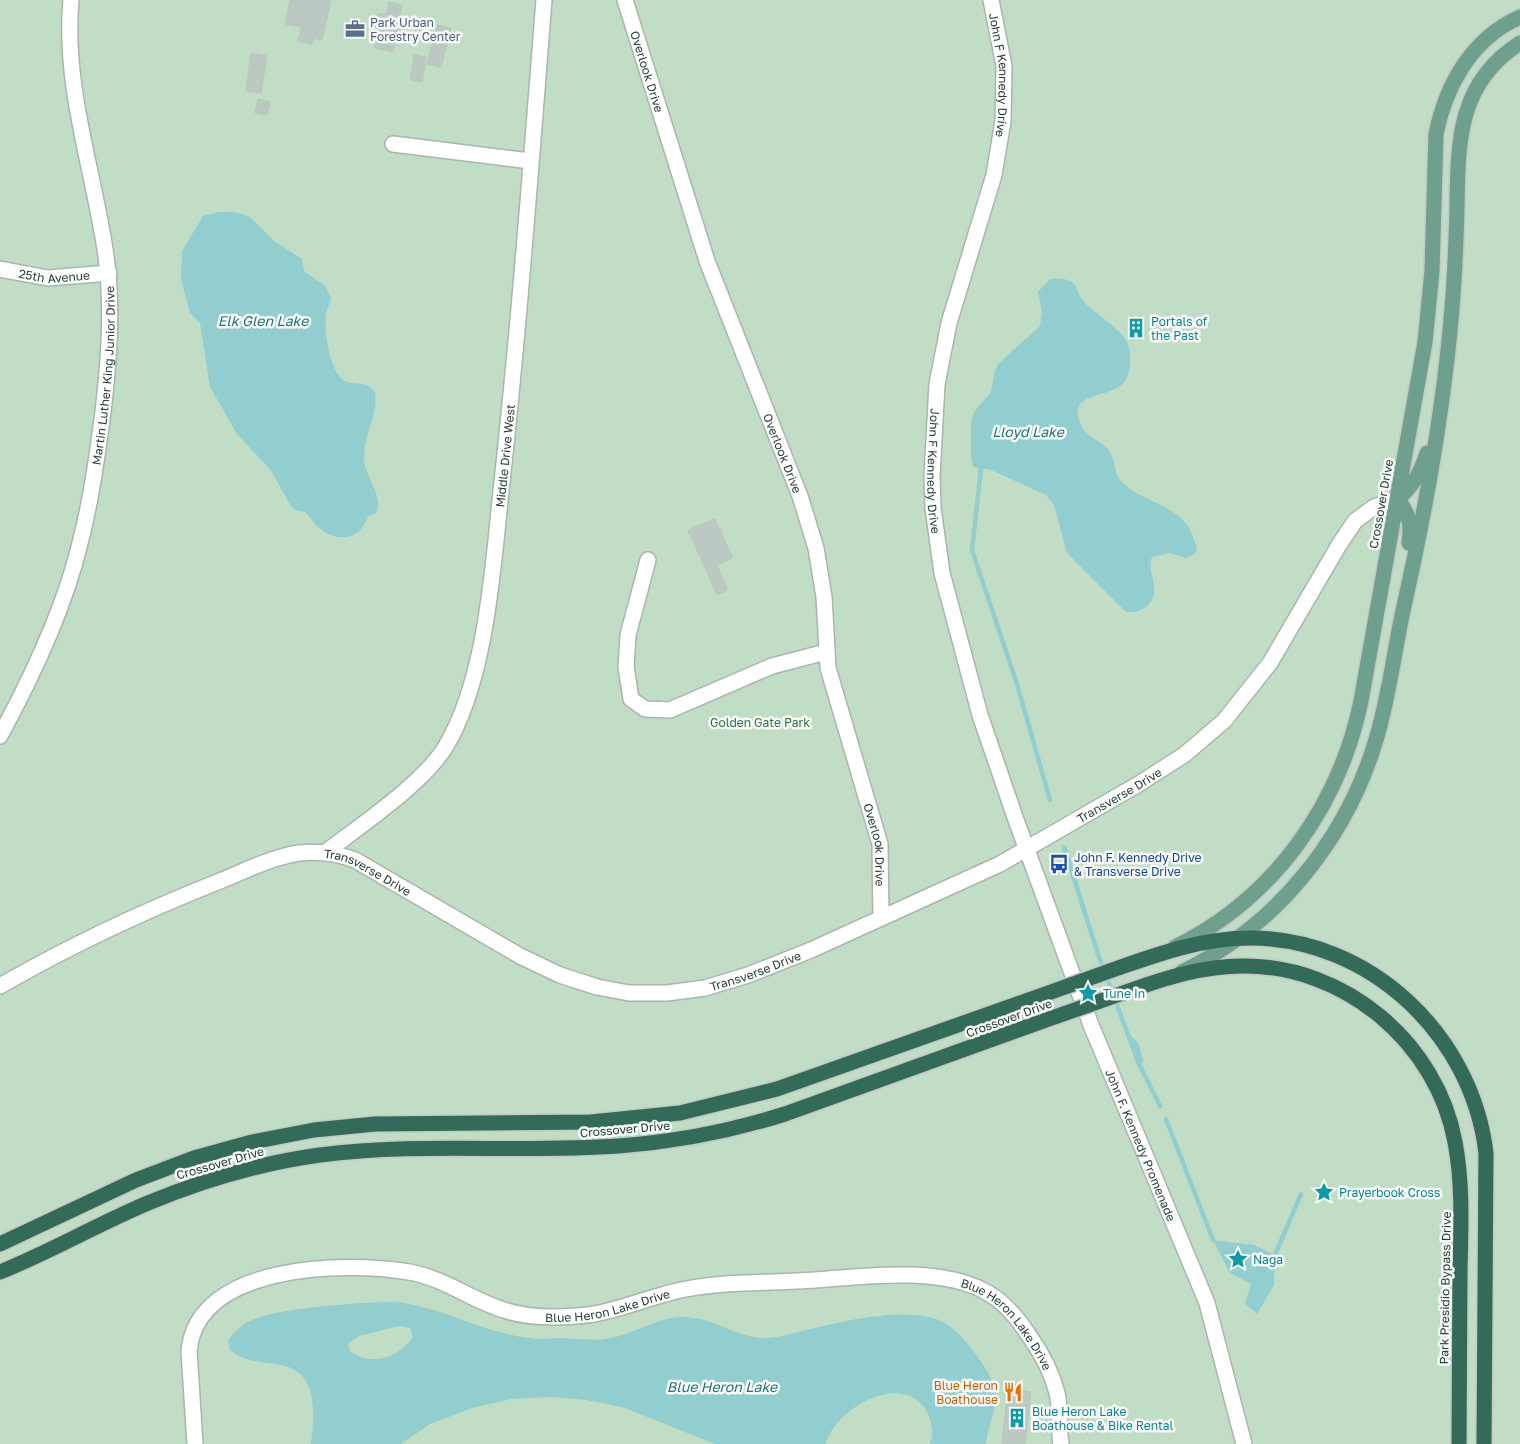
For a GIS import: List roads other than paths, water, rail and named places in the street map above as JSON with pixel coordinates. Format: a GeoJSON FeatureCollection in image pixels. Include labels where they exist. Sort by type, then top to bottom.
{"type":"FeatureCollection","features":[{"type":"Feature","properties":{"kind":"highway","name":"Crossover Drive"},"geometry":{"type":"LineString","coordinates":[[0,1244],[150,1174],[194,1158],[252,1142],[314,1130],[375,1124],[591,1122],[680,1113],[777,1089],[1167,951],[1192,944],[1238,938]]}},
{"type":"Feature","properties":{"kind":"highway"},"geometry":{"type":"LineString","coordinates":[[1238,938],[1280,940],[1316,948],[1368,971],[1400,994],[1428,1021],[1452,1052],[1464,1076],[1480,1118],[1486,1153],[1484,1444]]}},
{"type":"Feature","properties":{"kind":"highway","name":"Park Presidio Bypass Drive"},"geometry":{"type":"LineString","coordinates":[[1174,976],[1211,968],[1245,966],[1278,969],[1324,982],[1354,997],[1382,1016],[1406,1040],[1427,1068],[1447,1112],[1455,1141],[1460,1173],[1459,1444]]}},
{"type":"Feature","properties":{"kind":"highway","name":"Crossover Drive"},"geometry":{"type":"LineString","coordinates":[[0,1272],[146,1204],[202,1183],[258,1167],[318,1156],[376,1150],[592,1148],[684,1138],[747,1125],[785,1114],[1174,976]]}},
{"type":"Feature","properties":{"kind":"main road","name":"Crossover Drive"},"geometry":{"type":"LineString","coordinates":[[1167,951],[1207,929],[1260,888],[1288,857],[1328,798],[1348,751],[1357,718],[1420,378],[1429,308],[1435,149],[1440,114],[1453,82],[1467,59],[1498,30],[1520,17]]}},
{"type":"Feature","properties":{"kind":"main road","name":"Crossover Drive"},"geometry":{"type":"LineString","coordinates":[[1174,976],[1198,964],[1238,938],[1271,911],[1296,885],[1330,841],[1353,800],[1376,742],[1427,498],[1446,372],[1455,272],[1458,157],[1463,120],[1476,88],[1486,74],[1498,61],[1520,44]]}},
{"type":"Feature","properties":{"kind":"main road"},"geometry":{"type":"LineString","coordinates":[[1407,595],[1406,568],[1412,527],[1408,513],[1398,499],[1412,486],[1421,471],[1437,397],[1446,372]]}},
{"type":"Feature","properties":{"kind":"street","name":"Martin Luther King Junior Drive"},"geometry":{"type":"LineString","coordinates":[[0,736],[27,683],[55,618],[83,533],[97,456],[109,359],[110,312],[108,273],[72,72],[69,27],[71,0]]}},
{"type":"Feature","properties":{"kind":"street","name":"Middle Drive West"},"geometry":{"type":"LineString","coordinates":[[326,852],[392,801],[435,761],[452,735],[470,688],[487,603],[498,517],[544,0]]}},
{"type":"Feature","properties":{"kind":"street","name":"Overlook Drive"},"geometry":{"type":"LineString","coordinates":[[625,0],[707,261],[797,487],[809,524],[821,573],[826,652],[844,727],[876,826],[881,862],[881,918]]}},
{"type":"Feature","properties":{"kind":"street","name":"John F Kennedy Drive"},"geometry":{"type":"LineString","coordinates":[[991,0],[1004,66],[1003,121],[994,175],[957,295],[943,352],[934,416],[933,508],[942,573],[960,647],[986,734],[1028,848]]}},
{"type":"Feature","properties":{"kind":"street"},"geometry":{"type":"LineString","coordinates":[[393,144],[530,161]]}},
{"type":"Feature","properties":{"kind":"street","name":"25th Avenue"},"geometry":{"type":"LineString","coordinates":[[0,269],[48,278],[108,273]]}},
{"type":"Feature","properties":{"kind":"street","name":"Transverse Drive"},"geometry":{"type":"LineString","coordinates":[[0,986],[86,940],[170,900],[282,857],[326,852],[341,855],[368,867],[542,967],[578,982],[629,993],[647,994],[686,991],[727,982],[811,950],[995,866],[1154,775],[1212,733],[1240,702],[1270,663],[1355,521],[1374,506],[1398,499]]}},
{"type":"Feature","properties":{"kind":"street"},"geometry":{"type":"LineString","coordinates":[[648,560],[628,635],[626,667],[631,699],[645,709],[670,710],[772,666],[826,652]]}},
{"type":"Feature","properties":{"kind":"street","name":"John F. Kennedy Promenade"},"geometry":{"type":"LineString","coordinates":[[1028,848],[1091,1025],[1200,1282],[1223,1357],[1244,1444]]}},
{"type":"Feature","properties":{"kind":"street","name":"Blue Heron Lake Drive"},"geometry":{"type":"LineString","coordinates":[[195,1444],[189,1351],[190,1338],[198,1321],[220,1298],[236,1288],[271,1276],[355,1269],[408,1272],[440,1281],[505,1310],[548,1317],[596,1314],[671,1292],[707,1286],[868,1276],[938,1278],[973,1286],[1000,1301],[1023,1326],[1044,1359],[1057,1394],[1061,1444]]}},
{"type":"Feature","properties":{"kind":"water","name":"Elk Glen Lake"},"geometry":{"type":"Polygon","coordinates":[[[219,212],[236,212],[250,217],[274,241],[302,259],[304,271],[325,286],[331,298],[326,313],[327,340],[336,371],[347,382],[369,386],[375,392],[375,409],[365,444],[364,461],[378,500],[378,507],[376,513],[368,516],[360,531],[354,535],[347,537],[332,536],[318,527],[305,512],[295,510],[291,506],[270,469],[237,434],[210,387],[200,323],[190,313],[181,279],[182,251],[203,216],[219,212]]]}},
{"type":"Feature","properties":{"kind":"water","name":"Lloyd Lake"},"geometry":{"type":"Polygon","coordinates":[[[1050,279],[1072,282],[1083,301],[1123,336],[1129,349],[1129,372],[1123,384],[1085,400],[1079,405],[1078,414],[1082,427],[1087,434],[1101,443],[1111,453],[1118,475],[1123,483],[1183,520],[1190,529],[1196,545],[1195,554],[1186,558],[1170,553],[1152,557],[1151,570],[1154,596],[1144,608],[1137,611],[1125,611],[1067,553],[1054,505],[1046,495],[991,470],[973,467],[971,456],[971,421],[974,412],[991,392],[998,364],[1040,326],[1042,312],[1038,292],[1050,279]]]}},
{"type":"Feature","properties":{"kind":"water"},"geometry":{"type":"Polygon","coordinates":[[[1213,1240],[1254,1245],[1275,1255],[1274,1285],[1257,1314],[1245,1304],[1251,1284],[1230,1273],[1213,1240]]]}},
{"type":"Feature","properties":{"kind":"water","name":"Blue Heron Lake"},"geometry":{"type":"Polygon","coordinates":[[[385,1302],[409,1304],[498,1332],[536,1339],[604,1339],[620,1336],[656,1322],[684,1317],[705,1320],[746,1335],[767,1338],[864,1318],[919,1315],[935,1319],[955,1330],[978,1357],[991,1378],[995,1388],[996,1402],[986,1444],[930,1444],[931,1422],[928,1414],[918,1401],[904,1394],[888,1394],[872,1398],[842,1418],[832,1430],[826,1444],[715,1444],[625,1408],[587,1400],[551,1397],[511,1399],[472,1408],[430,1424],[401,1444],[311,1444],[313,1422],[312,1398],[304,1378],[296,1371],[285,1366],[250,1360],[237,1355],[230,1350],[228,1340],[248,1322],[271,1314],[360,1303],[385,1302]],[[399,1326],[359,1336],[348,1344],[350,1351],[367,1359],[384,1358],[392,1355],[413,1337],[410,1328],[399,1326]]]}},
{"type":"Feature","properties":{"kind":"waterway"},"geometry":{"type":"LineString","coordinates":[[981,469],[972,550],[1017,684],[1050,800]]}},
{"type":"Feature","properties":{"kind":"waterway"},"geometry":{"type":"LineString","coordinates":[[1064,847],[1098,954],[1139,1064],[1160,1106]]}},
{"type":"Feature","properties":{"kind":"waterway"},"geometry":{"type":"LineString","coordinates":[[1131,1039],[1136,1044],[1141,1061]]}},
{"type":"Feature","properties":{"kind":"waterway"},"geometry":{"type":"LineString","coordinates":[[1166,1119],[1213,1240]]}},
{"type":"Feature","properties":{"kind":"waterway"},"geometry":{"type":"LineString","coordinates":[[1275,1255],[1301,1194]]}},
{"type":"Feature","properties":{"kind":"place","name":"Park Urban Forestry Center"},"geometry":{"type":"Point","coordinates":[355,29]}},
{"type":"Feature","properties":{"kind":"place","name":"Portals of the Past"},"geometry":{"type":"Point","coordinates":[1136,328]}},
{"type":"Feature","properties":{"kind":"place","name":"John F. Kennedy Drive & Transverse Drive"},"geometry":{"type":"Point","coordinates":[1059,864]}},
{"type":"Feature","properties":{"kind":"place","name":"Tune In"},"geometry":{"type":"Point","coordinates":[1088,993]}},
{"type":"Feature","properties":{"kind":"place","name":"Prayerbook Cross"},"geometry":{"type":"Point","coordinates":[1324,1192]}},
{"type":"Feature","properties":{"kind":"place","name":"Naga"},"geometry":{"type":"Point","coordinates":[1238,1259]}},
{"type":"Feature","properties":{"kind":"place","name":"Blue Heron Boathouse"},"geometry":{"type":"Point","coordinates":[1013,1392]}},
{"type":"Feature","properties":{"kind":"place","name":"Blue Heron Lake Boathouse & Bike Rental"},"geometry":{"type":"Point","coordinates":[1017,1418]}},
{"type":"Feature","properties":{"kind":"park label","name":"Golden Gate Park"},"geometry":{"type":"Point","coordinates":[760,722]}}]}
